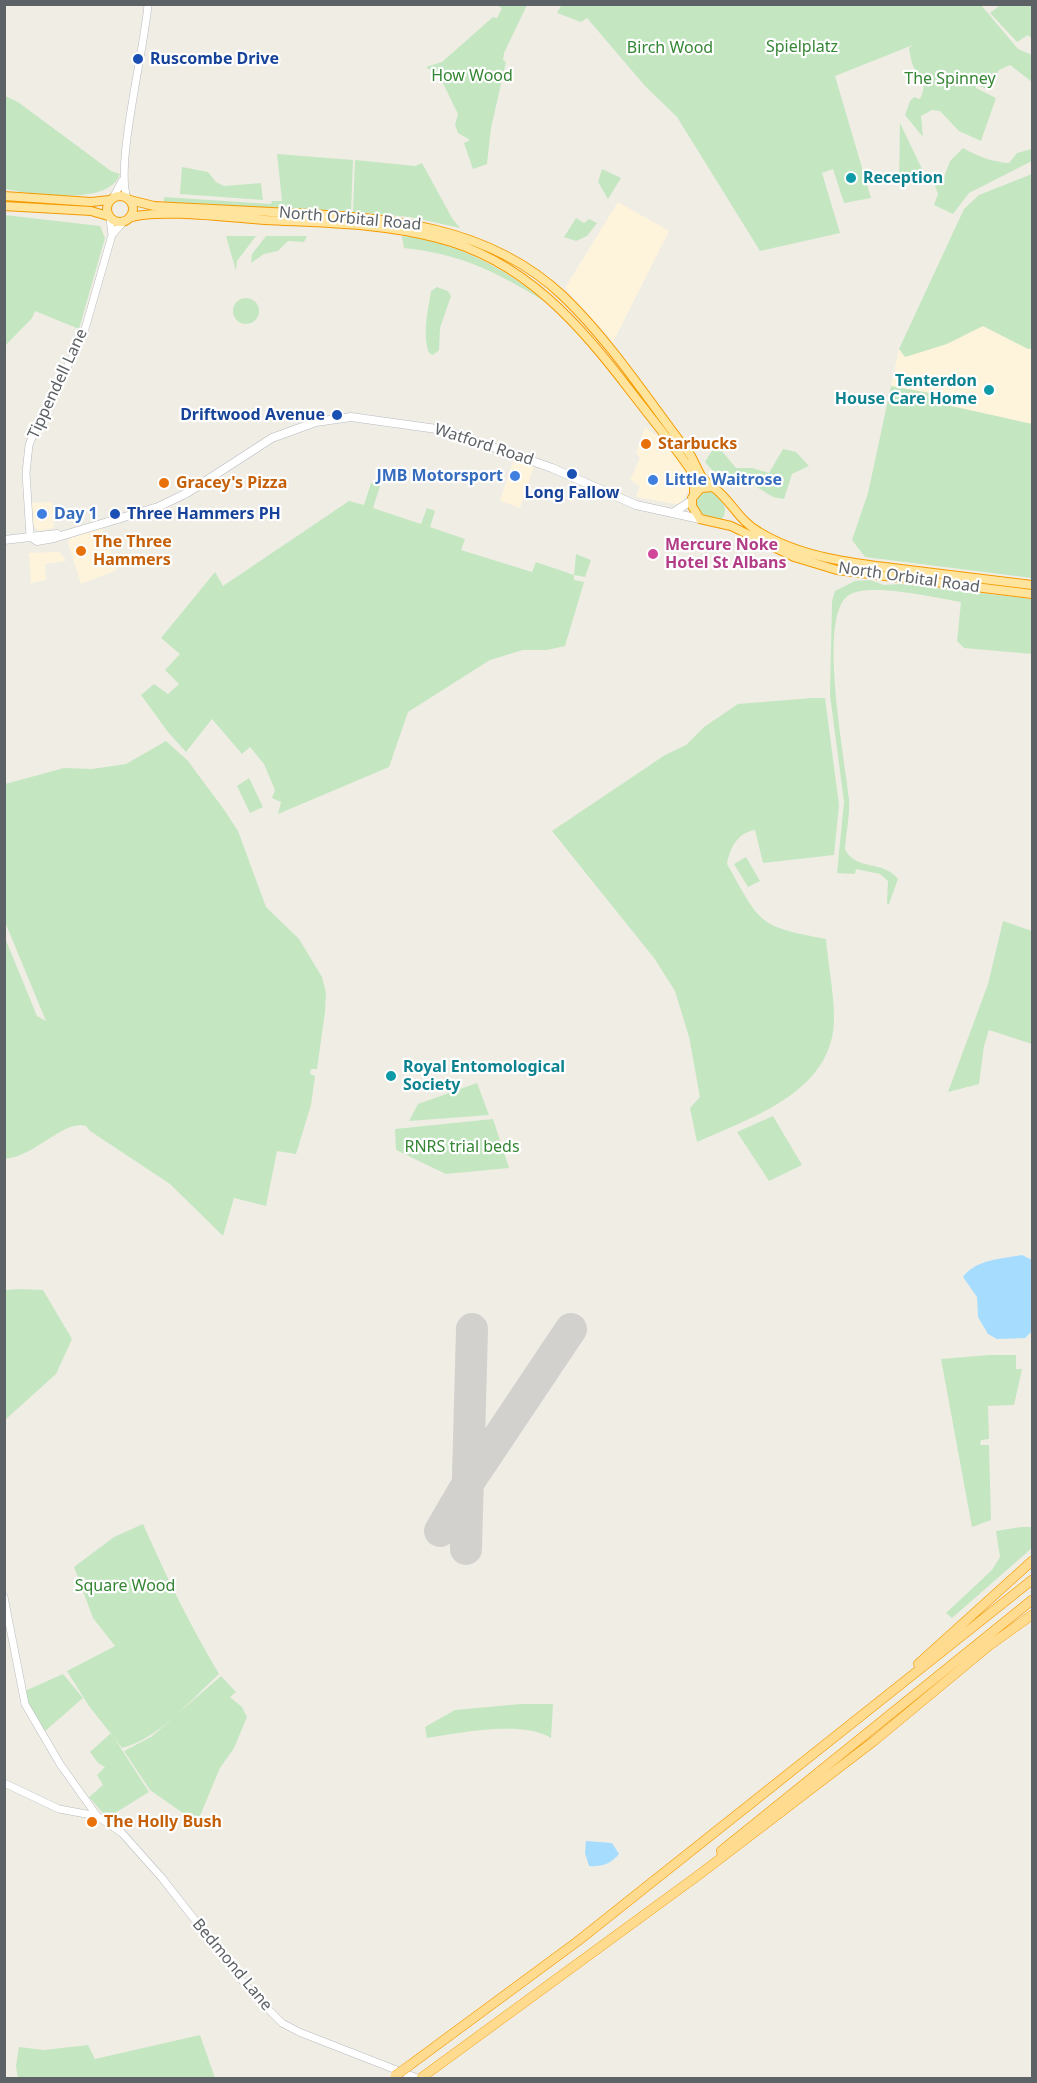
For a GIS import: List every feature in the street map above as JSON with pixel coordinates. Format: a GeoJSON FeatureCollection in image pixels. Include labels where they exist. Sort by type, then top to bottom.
{"type":"FeatureCollection","features":[{"type":"Feature","properties":{"kind":"highway"},"geometry":{"type":"LineString","coordinates":[[4,196],[91,202],[112,198],[129,199],[133,211],[127,220],[117,222],[91,211],[4,206]]}},
{"type":"Feature","properties":{"kind":"highway"},"geometry":{"type":"LineString","coordinates":[[109,217],[106,207],[112,198]]}},
{"type":"Feature","properties":{"kind":"highway","name":"North Orbital Road"},"geometry":{"type":"LineString","coordinates":[[129,199],[154,206],[352,216],[412,223],[466,237],[495,250],[541,278],[561,295],[616,357],[691,456],[701,476],[710,486]]}},
{"type":"Feature","properties":{"kind":"highway","name":"North Orbital Road"},"geometry":{"type":"LineString","coordinates":[[127,220],[149,215],[201,216],[404,230],[439,238],[488,257],[529,281],[569,315],[686,462],[693,474],[693,498]]}},
{"type":"Feature","properties":{"kind":"highway"},"geometry":{"type":"LineString","coordinates":[[561,295],[569,315]]}},
{"type":"Feature","properties":{"kind":"highway"},"geometry":{"type":"LineString","coordinates":[[710,486],[717,490],[730,507],[728,518],[722,524],[700,519],[693,498],[701,488],[710,486]]}},
{"type":"Feature","properties":{"kind":"highway","name":"North Orbital Road"},"geometry":{"type":"LineString","coordinates":[[730,507],[748,525],[766,537],[815,555],[862,564],[1032,585]]}},
{"type":"Feature","properties":{"kind":"highway","name":"North Orbital Road"},"geometry":{"type":"LineString","coordinates":[[722,524],[731,526],[794,557],[837,570],[1032,594]]}},
{"type":"Feature","properties":{"kind":"highway"},"geometry":{"type":"LineString","coordinates":[[837,1735],[1032,1561]]}},
{"type":"Feature","properties":{"kind":"highway"},"geometry":{"type":"LineString","coordinates":[[393,2077],[578,1941],[1032,1580]]}},
{"type":"Feature","properties":{"kind":"highway"},"geometry":{"type":"LineString","coordinates":[[565,1972],[781,1804],[1032,1600]]}},
{"type":"Feature","properties":{"kind":"highway"},"geometry":{"type":"LineString","coordinates":[[421,2078],[809,1792],[990,1645],[1032,1616]]}},
{"type":"Feature","properties":{"kind":"main road","name":"Watford Road"},"geometry":{"type":"LineString","coordinates":[[4,540],[55,533],[61,536],[169,502],[272,438],[316,422],[341,418],[373,419],[444,430],[552,468],[624,501],[700,519]]}},
{"type":"Feature","properties":{"kind":"main road"},"geometry":{"type":"LineString","coordinates":[[674,512],[693,498]]}},
{"type":"Feature","properties":{"kind":"street"},"geometry":{"type":"LineString","coordinates":[[129,199],[124,176],[148,4]]}},
{"type":"Feature","properties":{"kind":"street"},"geometry":{"type":"LineString","coordinates":[[112,198],[124,176]]}},
{"type":"Feature","properties":{"kind":"street","name":"Tippendell Lane"},"geometry":{"type":"LineString","coordinates":[[30,536],[26,473],[32,437],[82,336],[112,235],[109,217]]}},
{"type":"Feature","properties":{"kind":"street","name":"Tippendell Lane"},"geometry":{"type":"LineString","coordinates":[[112,235],[127,220]]}},
{"type":"Feature","properties":{"kind":"street"},"geometry":{"type":"LineString","coordinates":[[4,1597],[25,1704],[60,1764],[97,1816]]}},
{"type":"Feature","properties":{"kind":"street"},"geometry":{"type":"LineString","coordinates":[[4,1783],[59,1809],[97,1816]]}},
{"type":"Feature","properties":{"kind":"street","name":"Bedmond Lane"},"geometry":{"type":"LineString","coordinates":[[97,1816],[122,1833],[159,1875],[252,1993],[282,2023],[299,2032],[421,2078]]}},
{"type":"Feature","properties":{"kind":"shaded area"},"geometry":{"type":"Polygon","coordinates":[[[618,202],[669,231],[613,342],[565,288],[618,202]]]}},
{"type":"Feature","properties":{"kind":"shaded area"},"geometry":{"type":"Polygon","coordinates":[[[982,326],[1028,349],[1032,348],[1032,424],[928,401],[930,393],[891,386],[899,349],[905,357],[947,344],[982,326]]]}},
{"type":"Feature","properties":{"kind":"shaded area"},"geometry":{"type":"Polygon","coordinates":[[[645,427],[667,444],[687,473],[690,487],[681,505],[636,497],[640,486],[630,480],[640,458],[636,453],[645,427]]]}},
{"type":"Feature","properties":{"kind":"shaded area"},"geometry":{"type":"Polygon","coordinates":[[[514,459],[534,466],[520,508],[500,501],[514,459]]]}},
{"type":"Feature","properties":{"kind":"shaded area"},"geometry":{"type":"Polygon","coordinates":[[[52,502],[54,528],[38,531],[31,523],[31,503],[52,502]]]}},
{"type":"Feature","properties":{"kind":"shaded area"},"geometry":{"type":"Polygon","coordinates":[[[102,528],[117,570],[81,584],[68,542],[72,536],[102,528]]]}},
{"type":"Feature","properties":{"kind":"shaded area"},"geometry":{"type":"Polygon","coordinates":[[[60,552],[66,561],[45,564],[46,580],[31,583],[29,553],[60,552]]]}},
{"type":"Feature","properties":{"kind":"green space"},"geometry":{"type":"Polygon","coordinates":[[[562,4],[981,5],[1018,49],[1032,55],[1032,82],[1010,65],[999,70],[989,90],[976,84],[976,88],[996,98],[981,141],[959,131],[940,111],[932,110],[921,116],[923,137],[905,115],[910,101],[914,97],[920,99],[923,89],[923,82],[911,61],[909,48],[913,45],[835,76],[871,198],[844,203],[833,169],[822,173],[840,233],[760,251],[677,117],[645,86],[587,18],[581,22],[557,13],[562,4]]]}},
{"type":"Feature","properties":{"kind":"green space","name":"How Wood"},"geometry":{"type":"Polygon","coordinates":[[[497,5],[527,5],[504,53],[503,60],[506,62],[491,128],[487,164],[473,169],[464,143],[470,140],[458,133],[455,125],[458,114],[440,77],[426,67],[442,62],[493,17],[497,18],[502,8],[497,5]]]}},
{"type":"Feature","properties":{"kind":"green space"},"geometry":{"type":"Polygon","coordinates":[[[1000,5],[1032,5],[1032,39],[1028,35],[1017,42],[990,13],[1000,5]]]}},
{"type":"Feature","properties":{"kind":"green space"},"geometry":{"type":"Polygon","coordinates":[[[5,96],[18,102],[111,171],[120,174],[113,184],[101,191],[86,195],[68,196],[5,189],[5,96]]]}},
{"type":"Feature","properties":{"kind":"green space"},"geometry":{"type":"Polygon","coordinates":[[[900,123],[922,169],[899,186],[900,123]]]}},
{"type":"Feature","properties":{"kind":"green space"},"geometry":{"type":"Polygon","coordinates":[[[963,148],[985,158],[1009,163],[1017,153],[1032,149],[1032,161],[969,193],[953,214],[934,205],[938,194],[932,177],[936,172],[944,177],[950,161],[963,148]]]}},
{"type":"Feature","properties":{"kind":"green space"},"geometry":{"type":"Polygon","coordinates":[[[277,154],[353,160],[351,211],[164,204],[164,197],[271,204],[272,201],[282,201],[277,154]]]}},
{"type":"Feature","properties":{"kind":"green space"},"geometry":{"type":"Polygon","coordinates":[[[355,160],[415,166],[422,163],[452,218],[460,228],[410,217],[353,212],[355,160]]]}},
{"type":"Feature","properties":{"kind":"green space"},"geometry":{"type":"Polygon","coordinates":[[[182,167],[208,172],[216,182],[224,186],[261,183],[263,200],[180,194],[182,167]]]}},
{"type":"Feature","properties":{"kind":"green space"},"geometry":{"type":"Polygon","coordinates":[[[602,169],[621,178],[608,199],[598,182],[602,169]]]}},
{"type":"Feature","properties":{"kind":"green space"},"geometry":{"type":"Polygon","coordinates":[[[1032,174],[1032,348],[1028,349],[983,326],[947,344],[905,357],[899,349],[964,209],[979,195],[1032,174]]]}},
{"type":"Feature","properties":{"kind":"green space"},"geometry":{"type":"Polygon","coordinates":[[[5,215],[100,226],[105,238],[79,329],[35,311],[32,318],[5,346],[5,215]]]}},
{"type":"Feature","properties":{"kind":"green space"},"geometry":{"type":"Polygon","coordinates":[[[576,218],[584,223],[589,219],[597,223],[587,236],[576,241],[564,237],[576,218]]]}},
{"type":"Feature","properties":{"kind":"green space"},"geometry":{"type":"Polygon","coordinates":[[[226,236],[256,236],[237,261],[236,271],[226,236]]]}},
{"type":"Feature","properties":{"kind":"green space"},"geometry":{"type":"Polygon","coordinates":[[[266,236],[307,236],[304,242],[288,241],[278,251],[264,254],[251,263],[252,254],[266,236]]]}},
{"type":"Feature","properties":{"kind":"green space"},"geometry":{"type":"Polygon","coordinates":[[[402,236],[441,244],[478,258],[513,278],[546,302],[478,266],[444,255],[404,248],[402,236]]]}},
{"type":"Feature","properties":{"kind":"green space"},"geometry":{"type":"Polygon","coordinates":[[[437,287],[448,291],[451,296],[440,328],[439,350],[433,355],[429,353],[427,346],[426,330],[431,291],[437,287]]]}},
{"type":"Feature","properties":{"kind":"green space"},"geometry":{"type":"Polygon","coordinates":[[[246,298],[255,302],[259,311],[255,320],[246,324],[237,320],[233,311],[237,302],[246,298]]]}},
{"type":"Feature","properties":{"kind":"green space"},"geometry":{"type":"Polygon","coordinates":[[[891,386],[930,393],[929,401],[1032,424],[1032,578],[865,557],[852,540],[868,493],[891,386]]]}},
{"type":"Feature","properties":{"kind":"green space"},"geometry":{"type":"Polygon","coordinates":[[[716,444],[736,468],[752,468],[769,473],[783,449],[796,452],[809,466],[792,474],[784,499],[773,497],[747,481],[724,484],[705,462],[716,444]]]}},
{"type":"Feature","properties":{"kind":"green space"},"geometry":{"type":"Polygon","coordinates":[[[371,483],[380,486],[373,508],[421,524],[427,508],[435,511],[430,527],[465,539],[461,550],[532,572],[536,562],[574,575],[574,580],[584,582],[565,646],[547,650],[523,650],[490,660],[408,712],[389,767],[278,814],[281,802],[272,798],[275,790],[264,764],[250,747],[242,754],[212,719],[186,752],[141,695],[154,684],[168,694],[179,684],[165,670],[180,654],[161,638],[215,572],[223,586],[349,501],[364,505],[371,483]]]}},
{"type":"Feature","properties":{"kind":"green space"},"geometry":{"type":"Polygon","coordinates":[[[703,491],[711,491],[724,504],[725,512],[721,520],[708,517],[696,507],[695,502],[703,491]]]}},
{"type":"Feature","properties":{"kind":"green space"},"geometry":{"type":"Polygon","coordinates":[[[576,554],[591,560],[585,577],[574,575],[576,554]]]}},
{"type":"Feature","properties":{"kind":"green space"},"geometry":{"type":"Polygon","coordinates":[[[870,580],[884,585],[901,584],[1032,599],[1032,654],[964,648],[957,641],[961,602],[903,592],[872,590],[849,595],[839,608],[835,630],[834,659],[839,723],[849,799],[845,849],[856,860],[885,869],[898,879],[889,904],[887,904],[888,881],[880,874],[856,869],[855,874],[837,873],[844,802],[830,695],[832,601],[835,591],[855,581],[870,580]]]}},
{"type":"Feature","properties":{"kind":"green space"},"geometry":{"type":"Polygon","coordinates":[[[825,698],[839,805],[834,855],[763,863],[755,830],[743,834],[735,842],[727,864],[747,899],[763,919],[786,930],[826,939],[834,1008],[831,1043],[821,1064],[806,1082],[787,1098],[765,1111],[697,1142],[690,1108],[700,1097],[689,1037],[675,991],[654,958],[552,831],[665,755],[686,745],[704,727],[738,704],[825,698]]]}},
{"type":"Feature","properties":{"kind":"green space"},"geometry":{"type":"Polygon","coordinates":[[[166,741],[188,761],[238,831],[266,907],[299,939],[322,977],[326,993],[317,1069],[311,1069],[310,1074],[315,1076],[311,1105],[296,1154],[277,1151],[266,1206],[234,1198],[223,1236],[170,1184],[90,1131],[86,1126],[68,1128],[28,1152],[5,1159],[5,938],[37,1016],[46,1021],[5,922],[5,784],[64,768],[92,769],[126,764],[166,741]]]}},
{"type":"Feature","properties":{"kind":"green space"},"geometry":{"type":"Polygon","coordinates":[[[249,778],[263,807],[250,813],[237,786],[249,778]]]}},
{"type":"Feature","properties":{"kind":"green space"},"geometry":{"type":"Polygon","coordinates":[[[746,857],[760,881],[748,887],[734,864],[746,857]]]}},
{"type":"Feature","properties":{"kind":"green space"},"geometry":{"type":"Polygon","coordinates":[[[1003,921],[1032,931],[1032,1044],[989,1030],[984,1046],[979,1084],[948,1092],[988,984],[1003,921]]]}},
{"type":"Feature","properties":{"kind":"green space"},"geometry":{"type":"Polygon","coordinates":[[[477,1083],[489,1115],[409,1121],[418,1104],[477,1083]]]}},
{"type":"Feature","properties":{"kind":"green space"},"geometry":{"type":"Polygon","coordinates":[[[773,1116],[802,1165],[769,1181],[737,1132],[773,1116]]]}},
{"type":"Feature","properties":{"kind":"green space","name":"RNRS trial beds"},"geometry":{"type":"Polygon","coordinates":[[[493,1119],[509,1168],[446,1174],[396,1150],[395,1129],[493,1119]]]}},
{"type":"Feature","properties":{"kind":"green space"},"geometry":{"type":"Polygon","coordinates":[[[5,1290],[43,1290],[72,1339],[56,1374],[5,1420],[5,1290]]]}},
{"type":"Feature","properties":{"kind":"green space"},"geometry":{"type":"Polygon","coordinates":[[[1016,1355],[1016,1369],[1022,1369],[1014,1405],[988,1406],[989,1439],[981,1440],[980,1445],[989,1445],[991,1520],[972,1527],[941,1359],[1016,1355]]]}},
{"type":"Feature","properties":{"kind":"green space","name":"Square Wood"},"geometry":{"type":"Polygon","coordinates":[[[143,1524],[179,1600],[219,1674],[161,1727],[135,1744],[122,1748],[89,1706],[67,1671],[115,1646],[93,1618],[74,1567],[114,1537],[143,1524]]]}},
{"type":"Feature","properties":{"kind":"green space"},"geometry":{"type":"Polygon","coordinates":[[[1032,1527],[1032,1548],[952,1618],[946,1613],[992,1570],[1000,1557],[996,1531],[1032,1527]]]}},
{"type":"Feature","properties":{"kind":"green space"},"geometry":{"type":"Polygon","coordinates":[[[63,1674],[83,1698],[44,1732],[26,1700],[25,1691],[63,1674]]]}},
{"type":"Feature","properties":{"kind":"green space"},"geometry":{"type":"Polygon","coordinates":[[[221,1676],[236,1692],[230,1697],[242,1707],[247,1717],[234,1748],[220,1768],[197,1823],[150,1790],[124,1751],[151,1737],[221,1676]]]}},
{"type":"Feature","properties":{"kind":"green space"},"geometry":{"type":"Polygon","coordinates":[[[520,1704],[553,1704],[551,1738],[524,1730],[490,1729],[427,1738],[425,1727],[455,1710],[520,1704]]]}},
{"type":"Feature","properties":{"kind":"green space"},"geometry":{"type":"Polygon","coordinates":[[[111,1733],[149,1792],[107,1818],[89,1797],[103,1785],[97,1775],[105,1767],[98,1763],[90,1752],[111,1733]]]}},
{"type":"Feature","properties":{"kind":"green space"},"geometry":{"type":"Polygon","coordinates":[[[200,2035],[215,2078],[18,2078],[16,2066],[19,2047],[44,2050],[88,2045],[95,2059],[200,2035]]]}},
{"type":"Feature","properties":{"kind":"water"},"geometry":{"type":"Polygon","coordinates":[[[1022,1255],[1032,1260],[1032,1331],[1025,1338],[997,1339],[988,1334],[978,1317],[977,1297],[963,1277],[968,1271],[982,1263],[1022,1255]]]}},
{"type":"Feature","properties":{"kind":"water"},"geometry":{"type":"Polygon","coordinates":[[[586,1841],[612,1843],[619,1854],[606,1864],[589,1866],[585,1853],[586,1841]]]}},
{"type":"Feature","properties":{"kind":"runway"},"geometry":{"type":"LineString","coordinates":[[466,1549],[472,1329]]}},
{"type":"Feature","properties":{"kind":"runway"},"geometry":{"type":"LineString","coordinates":[[440,1531],[468,1483],[571,1329]]}},
{"type":"Feature","properties":{"kind":"place","name":"Ruscombe Drive"},"geometry":{"type":"Point","coordinates":[138,59]}},
{"type":"Feature","properties":{"kind":"place","name":"Reception"},"geometry":{"type":"Point","coordinates":[851,178]}},
{"type":"Feature","properties":{"kind":"place","name":"Tenterdon House Care Home"},"geometry":{"type":"Point","coordinates":[989,390]}},
{"type":"Feature","properties":{"kind":"place","name":"Driftwood Avenue"},"geometry":{"type":"Point","coordinates":[337,415]}},
{"type":"Feature","properties":{"kind":"place","name":"Starbucks"},"geometry":{"type":"Point","coordinates":[646,444]}},
{"type":"Feature","properties":{"kind":"place","name":"Long Fallow"},"geometry":{"type":"Point","coordinates":[572,474]}},
{"type":"Feature","properties":{"kind":"place","name":"JMB Motorsport"},"geometry":{"type":"Point","coordinates":[515,476]}},
{"type":"Feature","properties":{"kind":"place","name":"Little Waitrose"},"geometry":{"type":"Point","coordinates":[653,480]}},
{"type":"Feature","properties":{"kind":"place","name":"Gracey's Pizza"},"geometry":{"type":"Point","coordinates":[164,483]}},
{"type":"Feature","properties":{"kind":"place","name":"Day 1"},"geometry":{"type":"Point","coordinates":[42,514]}},
{"type":"Feature","properties":{"kind":"place","name":"Three Hammers PH"},"geometry":{"type":"Point","coordinates":[115,514]}},
{"type":"Feature","properties":{"kind":"place","name":"The Three Hammers"},"geometry":{"type":"Point","coordinates":[81,551]}},
{"type":"Feature","properties":{"kind":"place","name":"Mercure Noke Hotel St Albans"},"geometry":{"type":"Point","coordinates":[653,554]}},
{"type":"Feature","properties":{"kind":"place","name":"Royal Entomological Society"},"geometry":{"type":"Point","coordinates":[391,1076]}},
{"type":"Feature","properties":{"kind":"place","name":"The Holly Bush"},"geometry":{"type":"Point","coordinates":[92,1822]}},
{"type":"Feature","properties":{"kind":"park label","name":"Spielplatz"},"geometry":{"type":"Point","coordinates":[802,47]}},
{"type":"Feature","properties":{"kind":"park label","name":"Birch Wood"},"geometry":{"type":"Point","coordinates":[670,48]}},
{"type":"Feature","properties":{"kind":"park label","name":"The Spinney"},"geometry":{"type":"Point","coordinates":[950,79]}}]}
